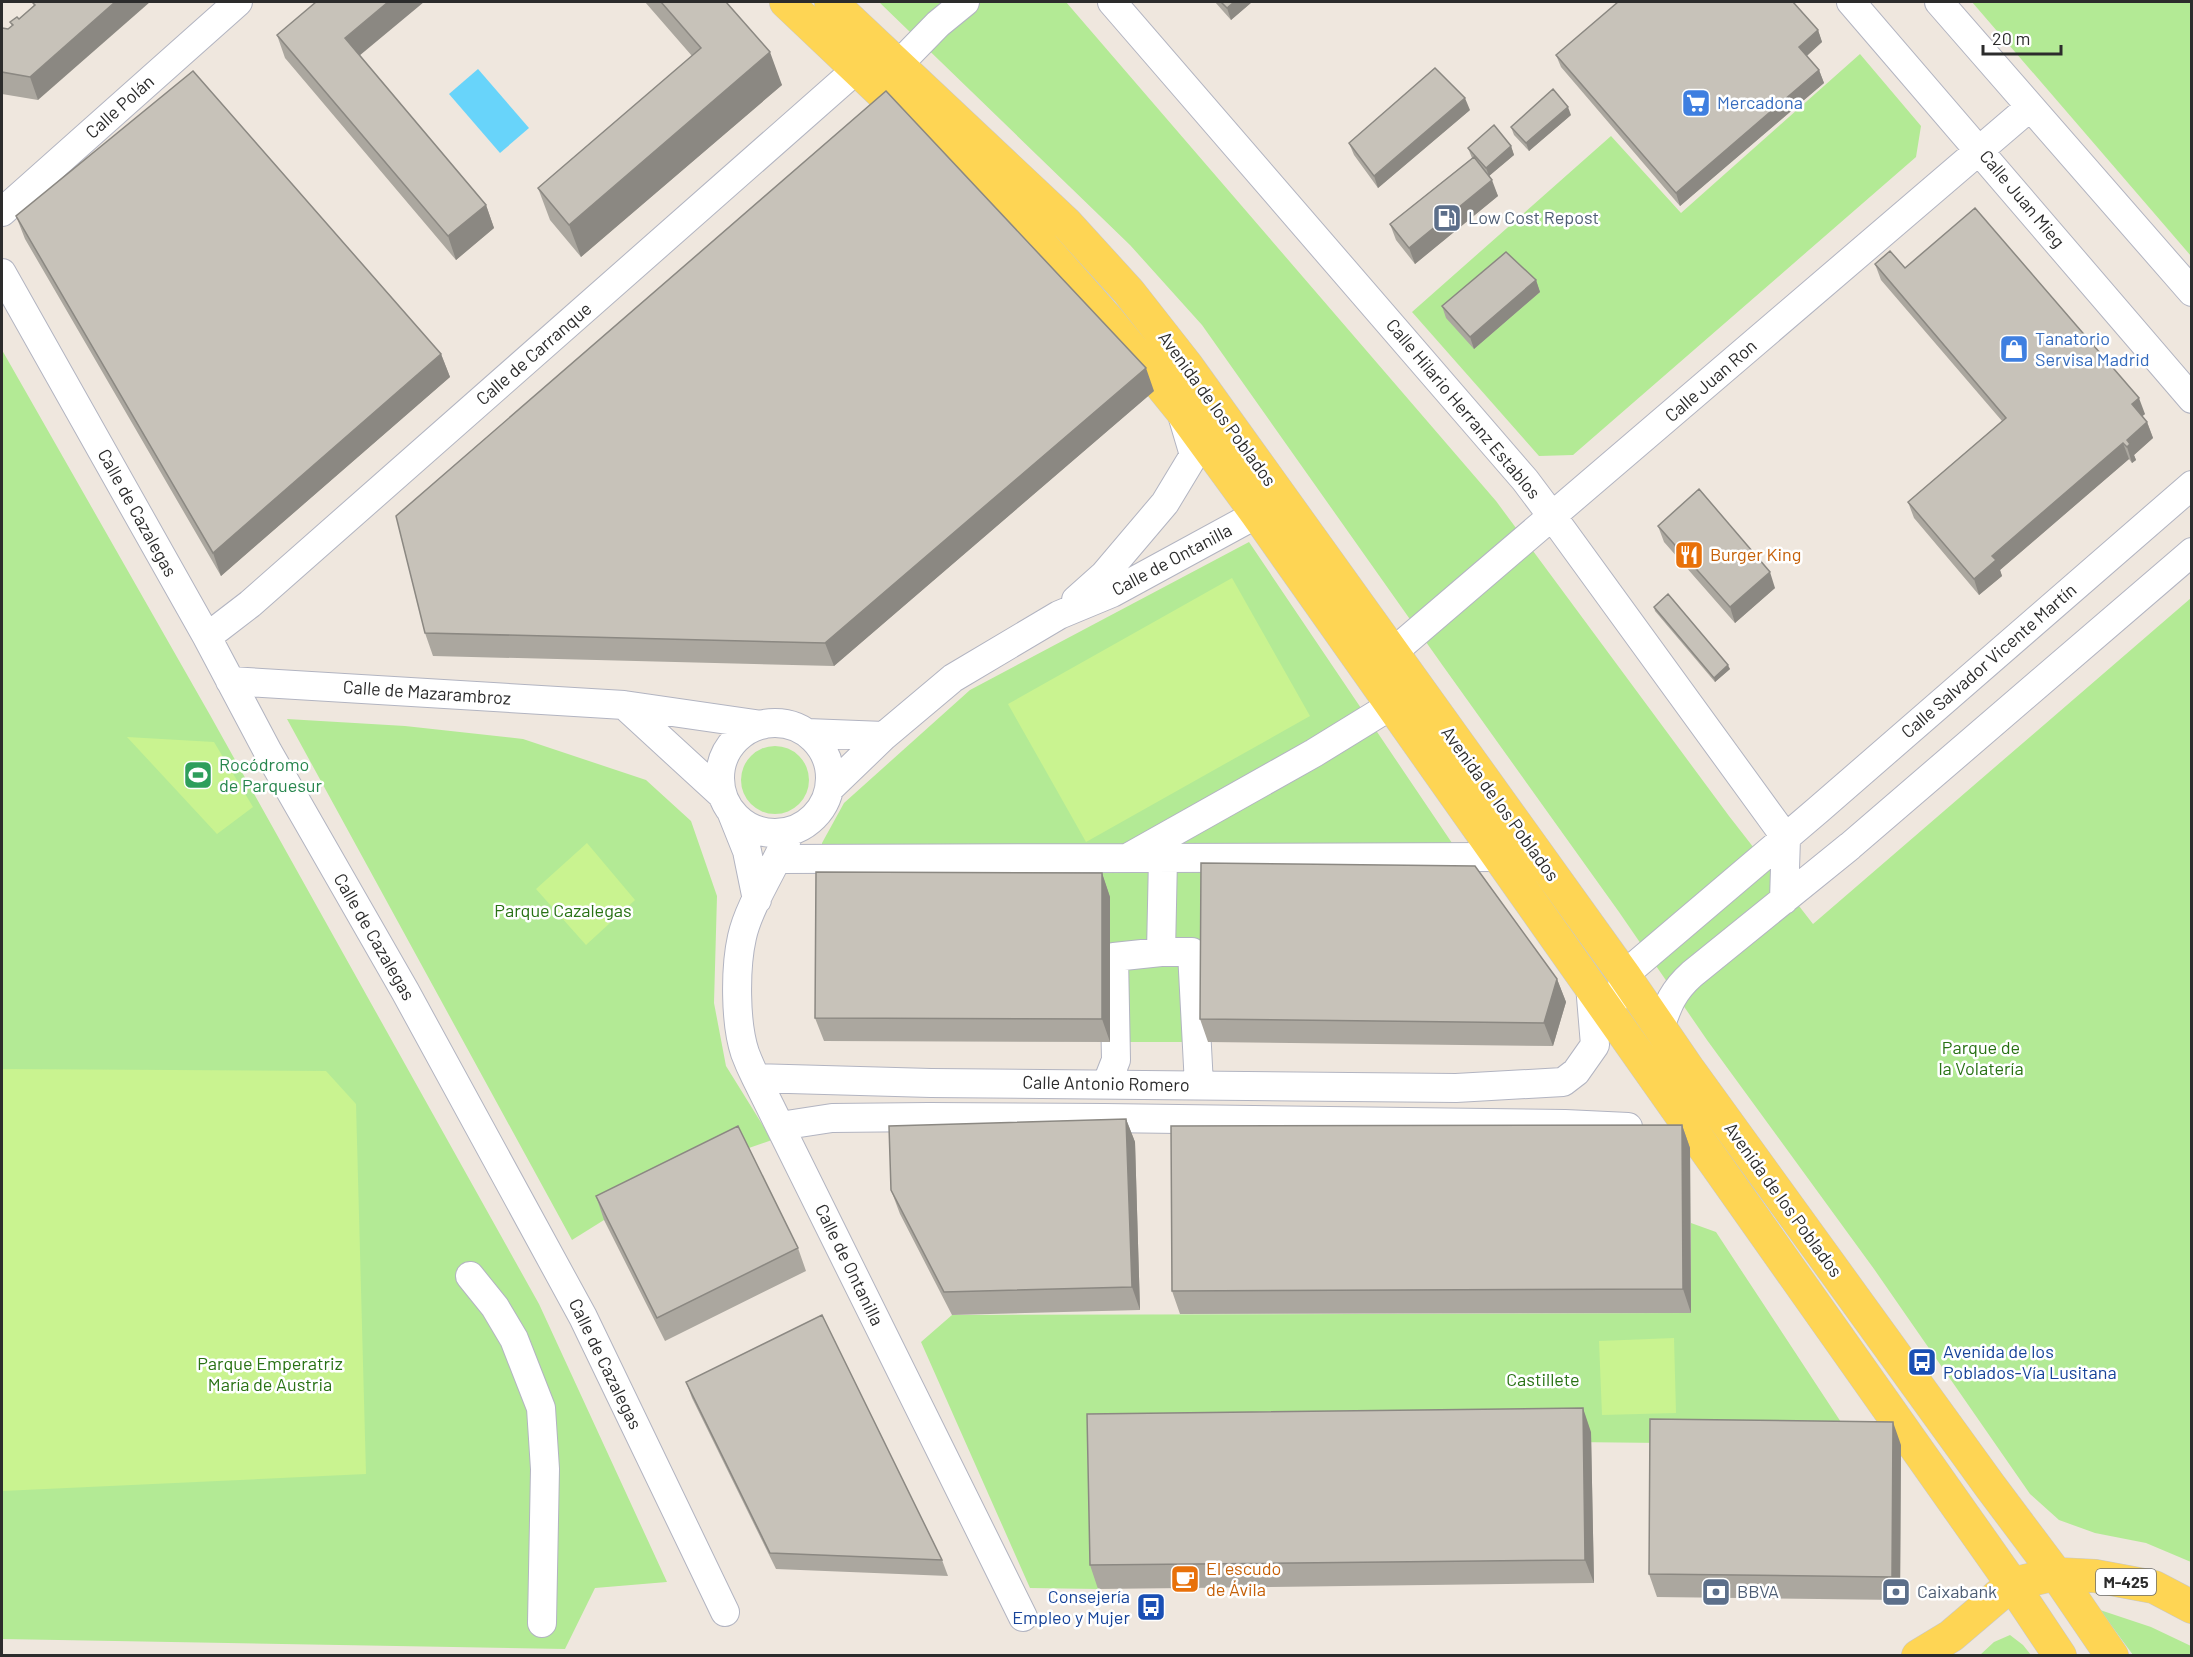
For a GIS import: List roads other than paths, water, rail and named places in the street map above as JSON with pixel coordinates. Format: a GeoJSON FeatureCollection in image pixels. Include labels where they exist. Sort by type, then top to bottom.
{"type":"FeatureCollection","features":[{"type":"Feature","properties":{"kind":"main road","name":"Avenida de los Poblados"},"geometry":{"type":"LineString","coordinates":[[786,2],[858,68],[1036,240],[1108,320],[1181,410],[1269,505],[1392,653],[1901,1363],[2056,1574],[2112,1656]]}},
{"type":"Feature","properties":{"kind":"main road","name":"Avenida de los Poblados"},"geometry":{"type":"LineString","coordinates":[[831,2],[1067,224],[1129,292],[1187,366],[1392,705],[2012,1584],[2060,1656]]}},
{"type":"Feature","properties":{"kind":"main road","name":"M-425"},"geometry":{"type":"LineString","coordinates":[[1918,1656],[1948,1646],[2012,1584],[2056,1574],[2095,1576],[2154,1587],[2192,1607]]}},
{"type":"Feature","properties":{"kind":"street","name":"Calle Polán"},"geometry":{"type":"LineString","coordinates":[[2,212],[238,2]]}},
{"type":"Feature","properties":{"kind":"street"},"geometry":{"type":"LineString","coordinates":[[899,64],[938,24],[965,2]]}},
{"type":"Feature","properties":{"kind":"street","name":"Calle Hilario Herranz Establos"},"geometry":{"type":"LineString","coordinates":[[1112,2],[1517,471],[1786,838]]}},
{"type":"Feature","properties":{"kind":"street","name":"Calle Juan Mieg"},"geometry":{"type":"LineString","coordinates":[[1851,2],[2192,399]]}},
{"type":"Feature","properties":{"kind":"street"},"geometry":{"type":"LineString","coordinates":[[1940,2],[2192,292]]}},
{"type":"Feature","properties":{"kind":"street","name":"Calle de Carranque"},"geometry":{"type":"LineString","coordinates":[[207,637],[250,604],[858,68]]}},
{"type":"Feature","properties":{"kind":"street","name":"Calle Juan Ron"},"geometry":{"type":"LineString","coordinates":[[1392,653],[2030,107]]}},
{"type":"Feature","properties":{"kind":"street","name":"Calle de Cazalegas"},"geometry":{"type":"LineString","coordinates":[[2,273],[207,637],[268,752],[405,991],[583,1317],[725,1612]]}},
{"type":"Feature","properties":{"kind":"street","name":"Calle de Ontanilla"},"geometry":{"type":"LineString","coordinates":[[1059,615],[1104,575],[1165,503],[1194,455],[1181,410]]}},
{"type":"Feature","properties":{"kind":"street","name":"Calle Salvador Vicente Martín"},"geometry":{"type":"LineString","coordinates":[[1623,975],[1786,838],[2192,485]]}},
{"type":"Feature","properties":{"kind":"street","name":"Calle de Ontanilla"},"geometry":{"type":"LineString","coordinates":[[829,789],[884,736],[953,678],[1059,615],[1112,593],[1269,505]]}},
{"type":"Feature","properties":{"kind":"street"},"geometry":{"type":"LineString","coordinates":[[1660,1028],[1668,1002],[1680,985],[1784,900],[2192,552]]}},
{"type":"Feature","properties":{"kind":"street","name":"Calle de Mazarambroz"},"geometry":{"type":"LineString","coordinates":[[230,681],[624,705],[762,724]]}},
{"type":"Feature","properties":{"kind":"street"},"geometry":{"type":"LineString","coordinates":[[624,705],[727,803],[743,823],[757,831],[773,834],[790,832],[804,826],[825,804],[830,774],[827,758],[819,744],[807,733],[793,726],[777,723],[762,724],[745,731],[732,743],[723,759],[720,777],[727,803],[747,850],[757,900]]}},
{"type":"Feature","properties":{"kind":"street"},"geometry":{"type":"LineString","coordinates":[[1128,858],[1314,753],[1392,705]]}},
{"type":"Feature","properties":{"kind":"street"},"geometry":{"type":"LineString","coordinates":[[807,733],[884,736]]}},
{"type":"Feature","properties":{"kind":"street","name":"Calle de Ontanilla"},"geometry":{"type":"LineString","coordinates":[[790,832],[742,937],[736,994],[744,1051],[1023,1617]]}},
{"type":"Feature","properties":{"kind":"street"},"geometry":{"type":"LineString","coordinates":[[1784,900],[1786,838]]}},
{"type":"Feature","properties":{"kind":"street"},"geometry":{"type":"LineString","coordinates":[[779,858],[1498,856]]}},
{"type":"Feature","properties":{"kind":"street"},"geometry":{"type":"LineString","coordinates":[[1161,952],[1163,858]]}},
{"type":"Feature","properties":{"kind":"street"},"geometry":{"type":"LineString","coordinates":[[1107,1083],[1116,1060],[1114,957],[1161,952],[1192,952],[1199,1085]]}},
{"type":"Feature","properties":{"kind":"street"},"geometry":{"type":"LineString","coordinates":[[1617,1023],[1623,975]]}},
{"type":"Feature","properties":{"kind":"street"},"geometry":{"type":"LineString","coordinates":[[1565,1124],[1566,1105],[1563,1082],[1576,1072],[1595,1045],[1590,985]]}},
{"type":"Feature","properties":{"kind":"street","name":"Calle Antonio Romero"},"geometry":{"type":"LineString","coordinates":[[756,1078],[931,1083],[1456,1088],[1563,1082]]}},
{"type":"Feature","properties":{"kind":"street","name":"Calle Antonio Romero"},"geometry":{"type":"LineString","coordinates":[[780,1126],[832,1118],[1104,1118],[1690,1127]]}},
{"type":"Feature","properties":{"kind":"street"},"geometry":{"type":"LineString","coordinates":[[470,1276],[495,1307],[514,1339],[541,1408],[545,1469],[542,1623]]}},
{"type":"Feature","properties":{"kind":"water"},"geometry":{"type":"Polygon","coordinates":[[[478,69],[529,128],[500,153],[449,94],[478,69]]]}},
{"type":"Feature","properties":{"kind":"place","name":"Mercadona"},"geometry":{"type":"Point","coordinates":[1696,103]}},
{"type":"Feature","properties":{"kind":"place","name":"Low Cost Repost"},"geometry":{"type":"Point","coordinates":[1447,218]}},
{"type":"Feature","properties":{"kind":"place","name":"Tanatorio Servisa Madrid"},"geometry":{"type":"Point","coordinates":[2014,349]}},
{"type":"Feature","properties":{"kind":"place","name":"Burger King"},"geometry":{"type":"Point","coordinates":[1689,555]}},
{"type":"Feature","properties":{"kind":"place","name":"Rocódromo de Parquesur"},"geometry":{"type":"Point","coordinates":[198,775]}},
{"type":"Feature","properties":{"kind":"place","name":"Avenida de los Poblados-Vía Lusitana"},"geometry":{"type":"Point","coordinates":[1922,1362]}},
{"type":"Feature","properties":{"kind":"place","name":"El escudo de Ávila"},"geometry":{"type":"Point","coordinates":[1185,1579]}},
{"type":"Feature","properties":{"kind":"place","name":"BBVA"},"geometry":{"type":"Point","coordinates":[1716,1592]}},
{"type":"Feature","properties":{"kind":"place","name":"Caixabank"},"geometry":{"type":"Point","coordinates":[1896,1592]}},
{"type":"Feature","properties":{"kind":"place","name":"Consejería Empleo y Mujer"},"geometry":{"type":"Point","coordinates":[1151,1607]}},
{"type":"Feature","properties":{"kind":"park label","name":"Parque Cazalegas"},"geometry":{"type":"Point","coordinates":[563,911]}},
{"type":"Feature","properties":{"kind":"park label","name":"Parque de la Volatería"},"geometry":{"type":"Point","coordinates":[1981,1058]}},
{"type":"Feature","properties":{"kind":"park label","name":"Parque Emperatriz María de Austria"},"geometry":{"type":"Point","coordinates":[270,1374]}},
{"type":"Feature","properties":{"kind":"park label","name":"Castillete"},"geometry":{"type":"Point","coordinates":[1543,1380]}}]}
